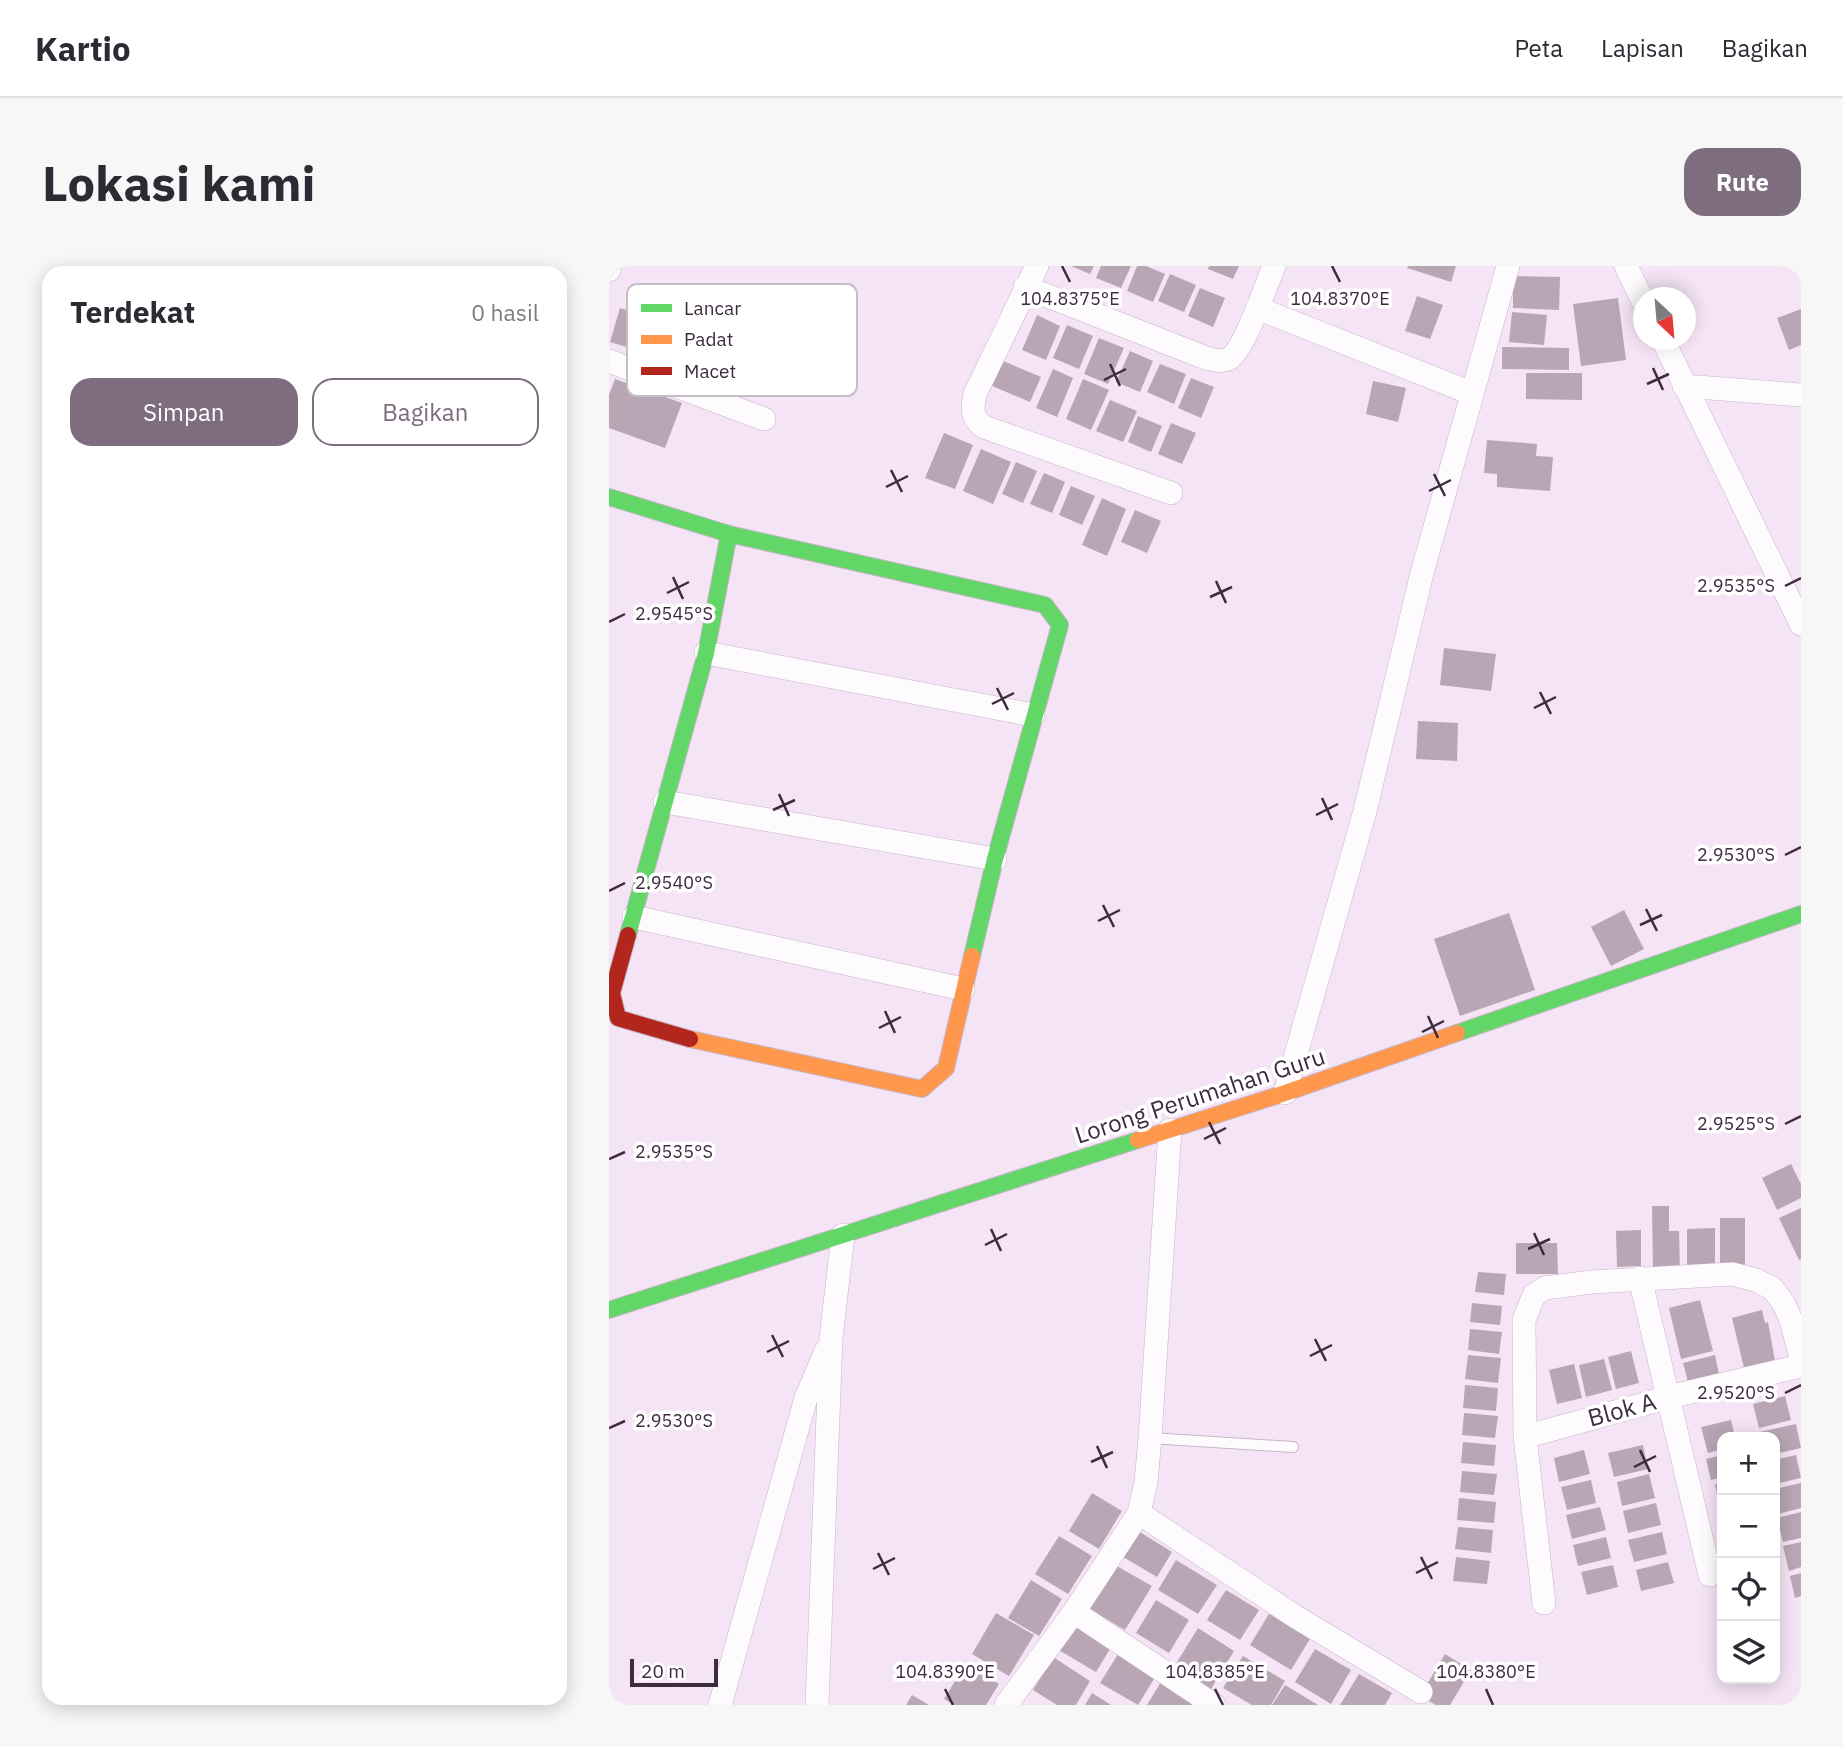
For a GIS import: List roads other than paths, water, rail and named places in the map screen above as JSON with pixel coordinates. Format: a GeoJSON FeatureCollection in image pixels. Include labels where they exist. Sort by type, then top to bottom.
{"type":"FeatureCollection","features":[{"type":"Feature","properties":{"kind":"street"},"geometry":{"type":"LineString","coordinates":[[1037,266],[975,394],[973,414],[977,423],[1171,493]]}},
{"type":"Feature","properties":{"kind":"street"},"geometry":{"type":"LineString","coordinates":[[1025,287],[1206,358],[1222,361],[1228,360],[1237,351],[1258,309],[1274,266]]}},
{"type":"Feature","properties":{"kind":"street"},"geometry":{"type":"LineString","coordinates":[[1285,1093],[1365,811],[1422,573],[1508,266]]}},
{"type":"Feature","properties":{"kind":"street"},"geometry":{"type":"LineString","coordinates":[[1626,266],[1636,287]]}},
{"type":"Feature","properties":{"kind":"street"},"geometry":{"type":"LineString","coordinates":[[1258,309],[1471,393]]}},
{"type":"Feature","properties":{"kind":"street"},"geometry":{"type":"LineString","coordinates":[[1668,350],[1794,595],[1801,624]]}},
{"type":"Feature","properties":{"kind":"street"},"geometry":{"type":"LineString","coordinates":[[609,361],[627,368]]}},
{"type":"Feature","properties":{"kind":"street"},"geometry":{"type":"LineString","coordinates":[[1684,386],[1801,395]]}},
{"type":"Feature","properties":{"kind":"street"},"geometry":{"type":"LineString","coordinates":[[703,396],[764,419]]}},
{"type":"Feature","properties":{"kind":"street"},"geometry":{"type":"LineString","coordinates":[[609,497],[729,534],[1045,605],[1059,625],[995,859],[946,1068],[922,1089],[684,1038],[618,1018],[613,993],[706,653],[729,534]]}},
{"type":"Feature","properties":{"kind":"street"},"geometry":{"type":"LineString","coordinates":[[706,653],[1033,715]]}},
{"type":"Feature","properties":{"kind":"street"},"geometry":{"type":"LineString","coordinates":[[665,802],[995,859]]}},
{"type":"Feature","properties":{"kind":"street","name":"Lorong Perumahan Guru"},"geometry":{"type":"LineString","coordinates":[[609,1311],[1285,1093],[1801,914]]}},
{"type":"Feature","properties":{"kind":"street"},"geometry":{"type":"LineString","coordinates":[[634,917],[963,989]]}},
{"type":"Feature","properties":{"kind":"street"},"geometry":{"type":"LineString","coordinates":[[1016,1702],[1139,1513],[1146,1482],[1150,1438],[1170,1130]]}},
{"type":"Feature","properties":{"kind":"street"},"geometry":{"type":"LineString","coordinates":[[817,1705],[831,1338],[843,1236]]}},
{"type":"Feature","properties":{"kind":"street"},"geometry":{"type":"LineString","coordinates":[[1544,1604],[1524,1437],[1524,1320],[1534,1295],[1545,1288],[1640,1278],[1732,1274],[1756,1280],[1773,1289],[1784,1304],[1801,1357]]}},
{"type":"Feature","properties":{"kind":"street"},"geometry":{"type":"LineString","coordinates":[[1640,1278],[1710,1575]]}},
{"type":"Feature","properties":{"kind":"street"},"geometry":{"type":"LineString","coordinates":[[720,1705],[806,1398],[831,1338]]}},
{"type":"Feature","properties":{"kind":"street","name":"Blok A"},"geometry":{"type":"LineString","coordinates":[[1524,1437],[1801,1366]]}},
{"type":"Feature","properties":{"kind":"street"},"geometry":{"type":"LineString","coordinates":[[1139,1513],[1327,1636],[1421,1692]]}},
{"type":"Feature","properties":{"kind":"street"},"geometry":{"type":"LineString","coordinates":[[1074,1612],[1214,1705]]}},
{"type":"Feature","properties":{"kind":"lane"},"geometry":{"type":"LineString","coordinates":[[1150,1438],[1293,1447]]}}]}
